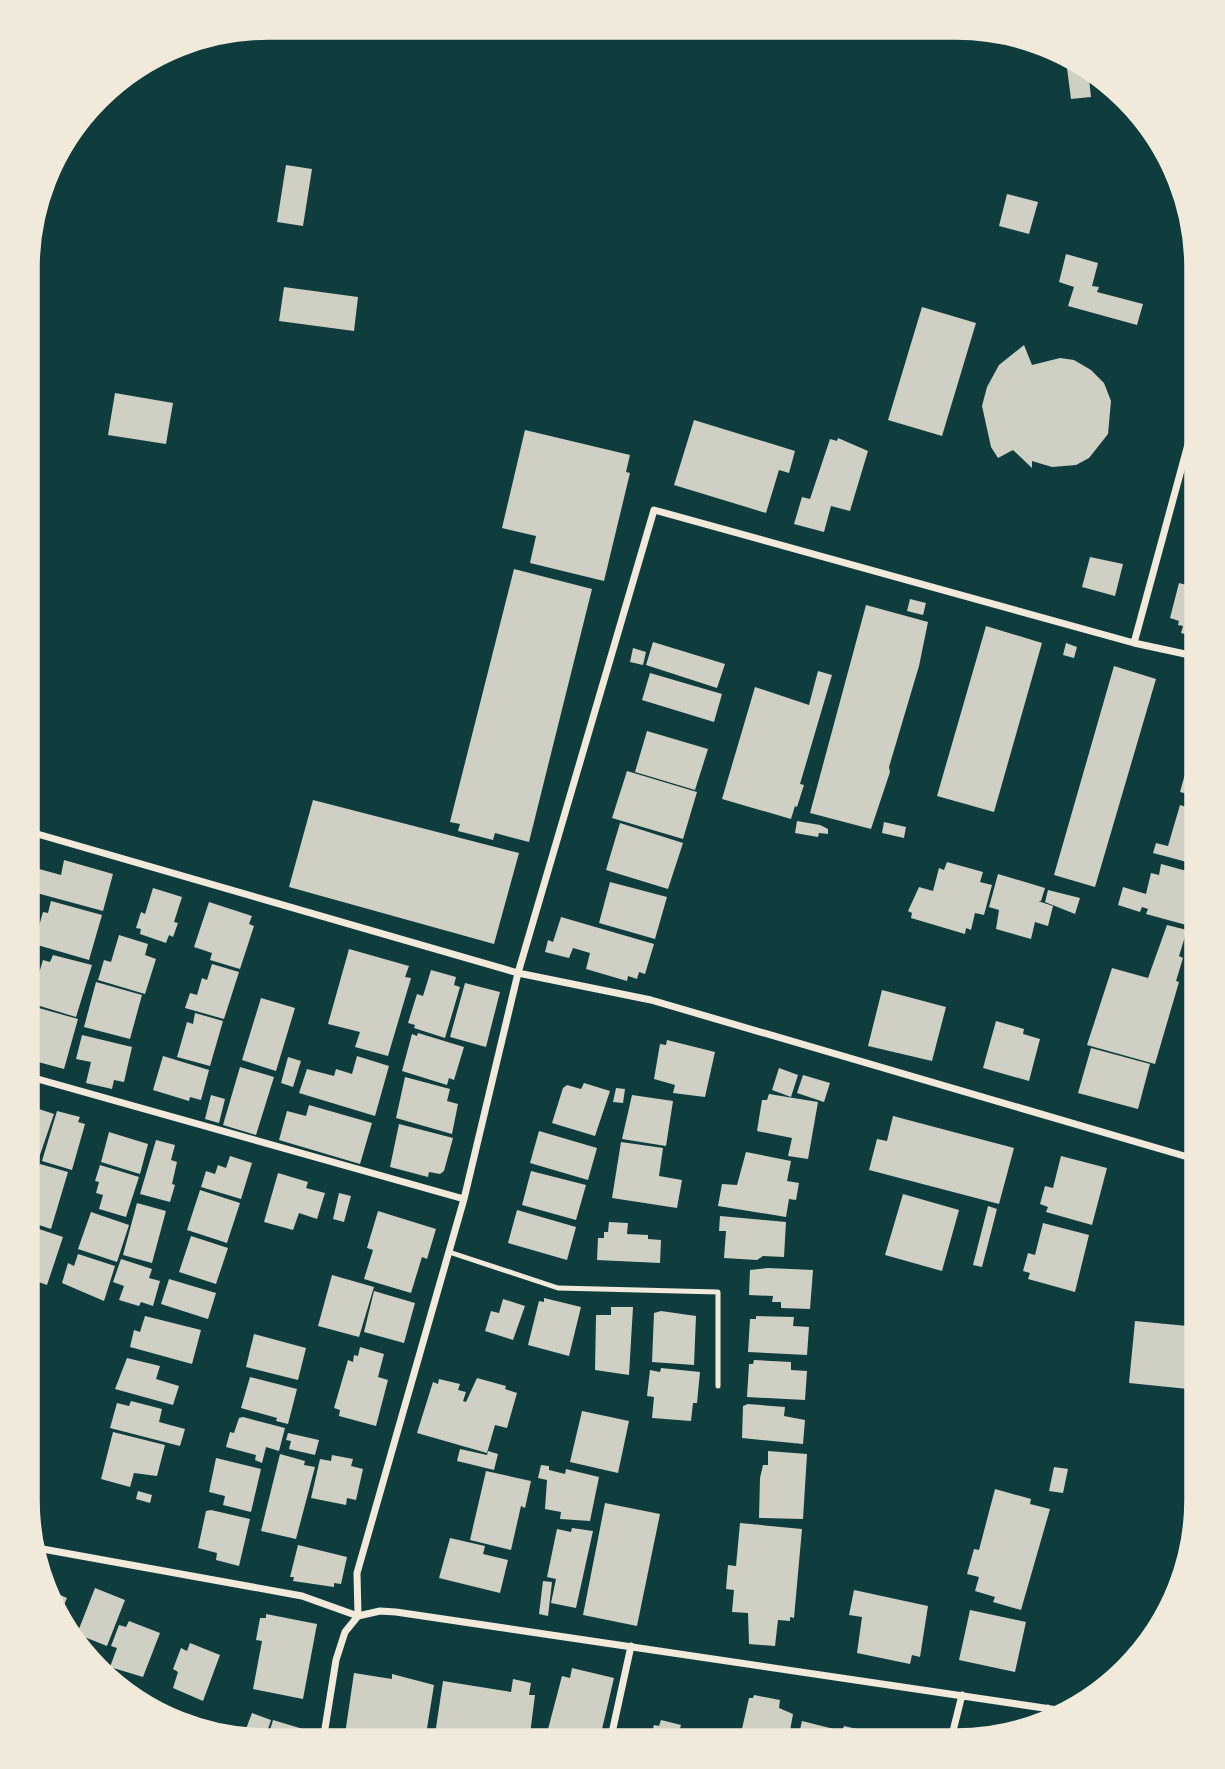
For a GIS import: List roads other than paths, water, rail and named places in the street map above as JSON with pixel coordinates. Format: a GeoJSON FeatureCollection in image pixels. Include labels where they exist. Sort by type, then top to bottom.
{"type":"FeatureCollection","features":[{"type":"Feature","properties":{"kind":"street"},"geometry":{"type":"LineString","coordinates":[[1134,643],[1186,452]]}},
{"type":"Feature","properties":{"kind":"street"},"geometry":{"type":"LineString","coordinates":[[325,1730],[336,1660],[345,1632],[358,1616],[357,1573],[464,1199],[519,973],[654,510],[1134,643],[1186,654]]}},
{"type":"Feature","properties":{"kind":"street"},"geometry":{"type":"LineString","coordinates":[[38,834],[519,973],[651,1000],[1186,1156]]}},
{"type":"Feature","properties":{"kind":"street"},"geometry":{"type":"LineString","coordinates":[[38,1079],[464,1199]]}},
{"type":"Feature","properties":{"kind":"street"},"geometry":{"type":"LineString","coordinates":[[44,1549],[302,1596],[358,1616],[380,1611],[396,1612],[1052,1710]]}},
{"type":"Feature","properties":{"kind":"street"},"geometry":{"type":"LineString","coordinates":[[613,1730],[631,1646]]}},
{"type":"Feature","properties":{"kind":"street"},"geometry":{"type":"LineString","coordinates":[[953,1730],[962,1695]]}},
{"type":"Feature","properties":{"kind":"lane"},"geometry":{"type":"LineString","coordinates":[[449,1252],[558,1287],[718,1292],[718,1386]]}}]}
